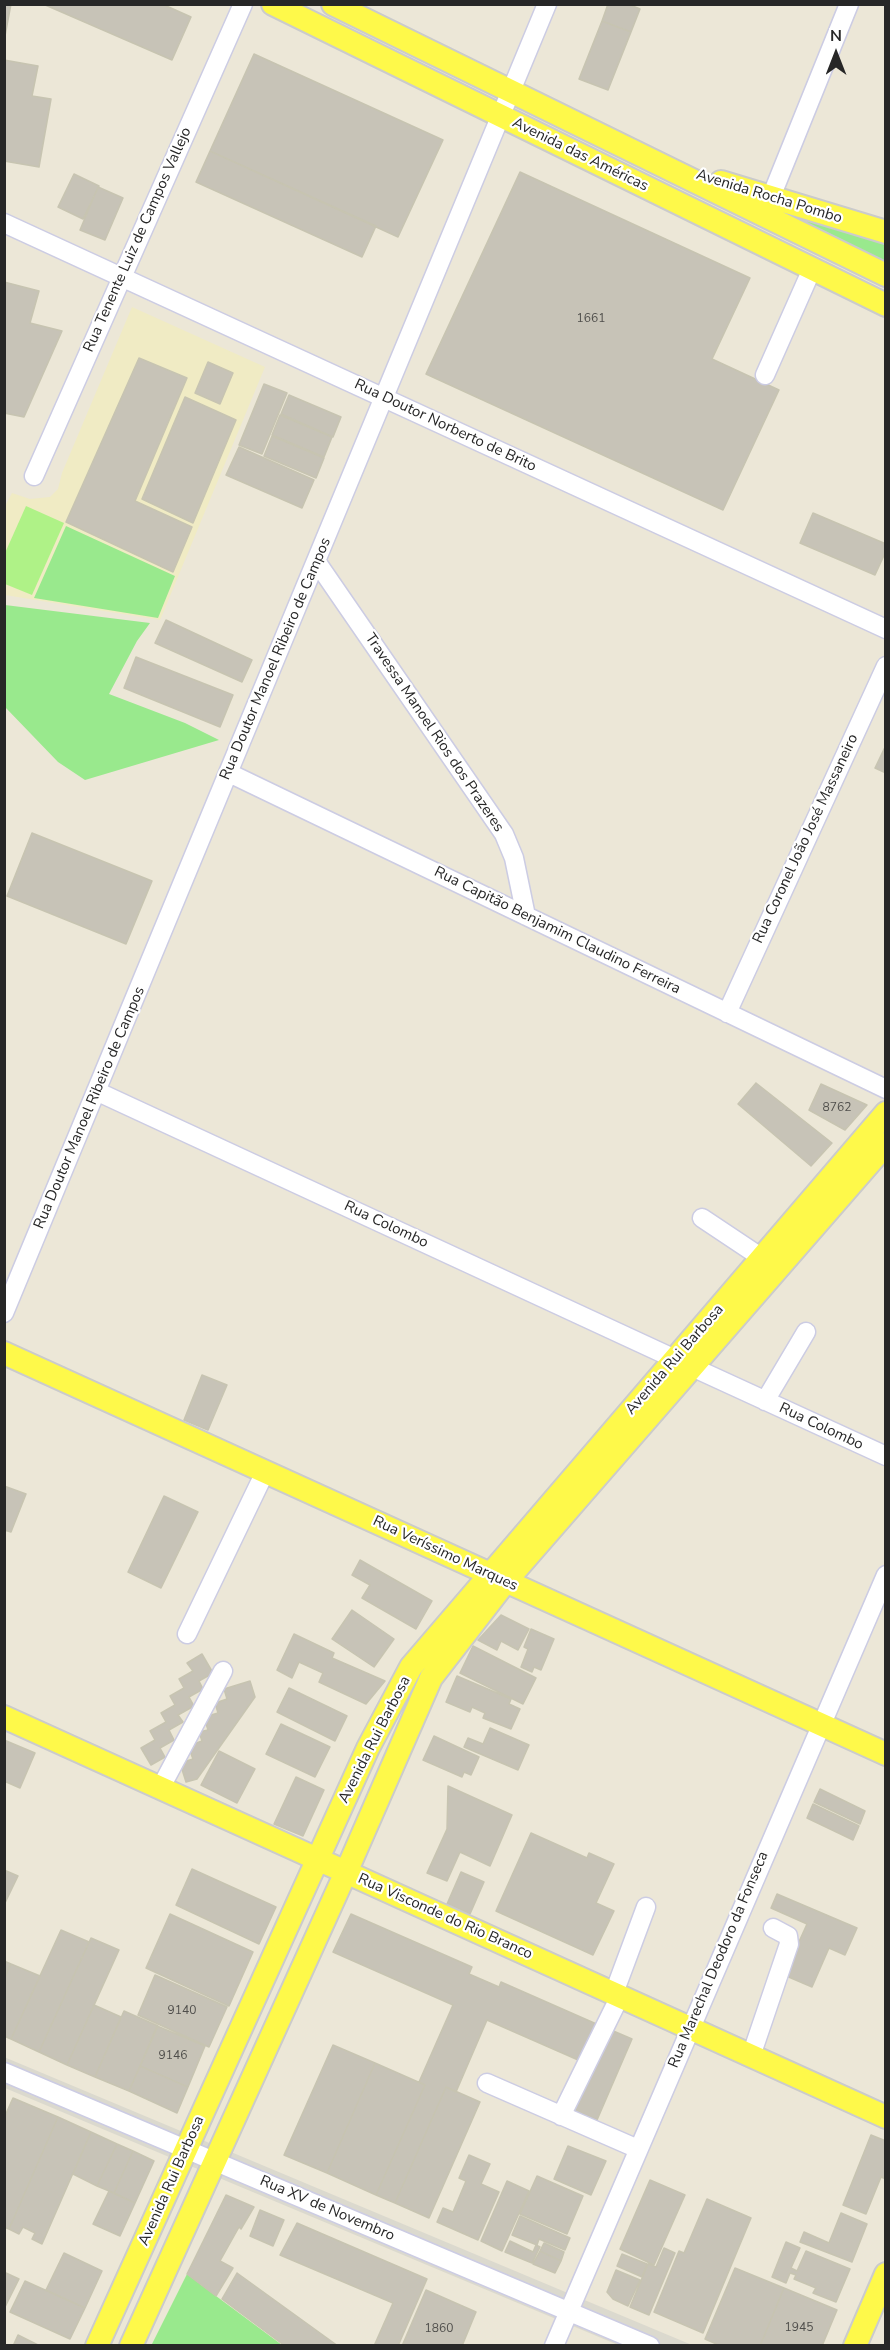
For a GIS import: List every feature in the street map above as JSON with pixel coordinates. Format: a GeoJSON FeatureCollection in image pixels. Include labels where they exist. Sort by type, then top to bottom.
{"type":"FeatureCollection","features":[{"type":"Feature","properties":{"kind":"main road","name":"Avenida das Américas"},"geometry":{"type":"LineString","coordinates":[[273,4],[885,305]]}},
{"type":"Feature","properties":{"kind":"main road","name":"Avenida das Américas"},"geometry":{"type":"LineString","coordinates":[[333,4],[885,275]]}},
{"type":"Feature","properties":{"kind":"main road","name":"Avenida Rocha Pombo"},"geometry":{"type":"LineString","coordinates":[[653,161],[885,232]]}},
{"type":"Feature","properties":{"kind":"main road","name":"Avenida Rui Barbosa"},"geometry":{"type":"LineString","coordinates":[[684,1363],[762,1258],[885,1113]]}},
{"type":"Feature","properties":{"kind":"main road","name":"Avenida Rui Barbosa"},"geometry":{"type":"LineString","coordinates":[[97,2346],[368,1748],[411,1667],[498,1578],[684,1363],[885,1144]]}},
{"type":"Feature","properties":{"kind":"main road","name":"Rua Veríssimo Marques"},"geometry":{"type":"LineString","coordinates":[[4,1353],[885,1754]]}},
{"type":"Feature","properties":{"kind":"main road","name":"Avenida Rui Barbosa"},"geometry":{"type":"LineString","coordinates":[[131,2346],[346,1872],[430,1678],[498,1578]]}},
{"type":"Feature","properties":{"kind":"main road","name":"Rua Visconde do Rio Branco"},"geometry":{"type":"LineString","coordinates":[[4,1717],[885,2117]]}},
{"type":"Feature","properties":{"kind":"main road"},"geometry":{"type":"LineString","coordinates":[[855,2346],[885,2274]]}},
{"type":"Feature","properties":{"kind":"street","name":"Rua Tenente Luiz de Campos Vallejo"},"geometry":{"type":"LineString","coordinates":[[34,476],[243,4]]}},
{"type":"Feature","properties":{"kind":"street","name":"Rua Doutor Manoel Ribeiro de Campos"},"geometry":{"type":"LineString","coordinates":[[4,1313],[547,4]]}},
{"type":"Feature","properties":{"kind":"street"},"geometry":{"type":"LineString","coordinates":[[771,197],[849,4]]}},
{"type":"Feature","properties":{"kind":"street","name":"Rua Doutor Norberto de Brito"},"geometry":{"type":"LineString","coordinates":[[4,223],[885,629]]}},
{"type":"Feature","properties":{"kind":"street"},"geometry":{"type":"LineString","coordinates":[[765,375],[812,268]]}},
{"type":"Feature","properties":{"kind":"street","name":"Travessa Manoel Rios dos Prazeres"},"geometry":{"type":"LineString","coordinates":[[316,561],[504,834],[514,858],[526,916]]}},
{"type":"Feature","properties":{"kind":"street","name":"Rua Coronel João José Massaneiro"},"geometry":{"type":"LineString","coordinates":[[727,1013],[885,666]]}},
{"type":"Feature","properties":{"kind":"street","name":"Rua Capitão Benjamim Claudino Ferreira"},"geometry":{"type":"LineString","coordinates":[[229,773],[885,1089]]}},
{"type":"Feature","properties":{"kind":"street","name":"Rua Colombo"},"geometry":{"type":"LineString","coordinates":[[96,1091],[885,1456]]}},
{"type":"Feature","properties":{"kind":"street"},"geometry":{"type":"LineString","coordinates":[[702,1218],[762,1258]]}},
{"type":"Feature","properties":{"kind":"street"},"geometry":{"type":"LineString","coordinates":[[765,1401],[806,1332]]}},
{"type":"Feature","properties":{"kind":"street"},"geometry":{"type":"LineString","coordinates":[[187,1634],[265,1472]]}},
{"type":"Feature","properties":{"kind":"street","name":"Rua Marechal Deodoro da Fonseca"},"geometry":{"type":"LineString","coordinates":[[554,2346],[885,1575]]}},
{"type":"Feature","properties":{"kind":"street"},"geometry":{"type":"LineString","coordinates":[[161,1787],[223,1671]]}},
{"type":"Feature","properties":{"kind":"street"},"geometry":{"type":"LineString","coordinates":[[561,2116],[617,1995],[646,1908]]}},
{"type":"Feature","properties":{"kind":"street"},"geometry":{"type":"LineString","coordinates":[[751,2056],[789,1944],[788,1936],[773,1928]]}},
{"type":"Feature","properties":{"kind":"street","name":"Rua XV de Novembro"},"geometry":{"type":"LineString","coordinates":[[4,2072],[650,2346]]}},
{"type":"Feature","properties":{"kind":"street"},"geometry":{"type":"LineString","coordinates":[[487,2083],[638,2149]]}},
{"type":"Feature","properties":{"kind":"shaded area"},"geometry":{"type":"Polygon","coordinates":[[[132,307],[265,367],[160,620],[5,595],[4,508],[12,493],[30,499],[50,497],[58,489],[62,473],[132,307]],[[139,359],[66,522],[173,572],[191,527],[135,501],[187,378],[139,359]],[[208,362],[195,393],[220,404],[233,373],[208,362]],[[185,398],[142,499],[193,523],[235,420],[185,398]]]}},
{"type":"Feature","properties":{"kind":"shaded area"},"geometry":{"type":"Polygon","coordinates":[[[4,2057],[692,2345],[618,2345],[5,2088],[4,2057]]]}},
{"type":"Feature","properties":{"kind":"green space"},"geometry":{"type":"Polygon","coordinates":[[[786,213],[885,243],[885,261],[786,213]]]}},
{"type":"Feature","properties":{"kind":"green space"},"geometry":{"type":"Polygon","coordinates":[[[26,506],[64,523],[32,595],[5,584],[5,553],[26,506]]]}},
{"type":"Feature","properties":{"kind":"green space"},"geometry":{"type":"Polygon","coordinates":[[[66,526],[175,576],[158,618],[34,598],[66,526]]]}},
{"type":"Feature","properties":{"kind":"green space"},"geometry":{"type":"Polygon","coordinates":[[[5,605],[150,623],[137,641],[109,694],[185,723],[219,740],[85,780],[58,762],[5,707],[5,605]]]}},
{"type":"Feature","properties":{"kind":"green space"},"geometry":{"type":"Polygon","coordinates":[[[187,2274],[216,2296],[282,2345],[151,2346],[187,2274]]]}},
{"type":"Feature","properties":{"kind":"building"},"geometry":{"type":"Polygon","coordinates":[[[4,4],[11,4],[4,41],[4,4]]]}},
{"type":"Feature","properties":{"kind":"building"},"geometry":{"type":"Polygon","coordinates":[[[43,4],[162,4],[191,17],[172,60],[43,4]]]}},
{"type":"Feature","properties":{"kind":"building"},"geometry":{"type":"Polygon","coordinates":[[[608,4],[628,4],[640,9],[631,32],[602,21],[608,4]]]}},
{"type":"Feature","properties":{"kind":"building"},"geometry":{"type":"Polygon","coordinates":[[[602,21],[631,32],[608,90],[579,79],[602,21]]]}},
{"type":"Feature","properties":{"kind":"building"},"geometry":{"type":"Polygon","coordinates":[[[254,54],[443,140],[398,237],[210,151],[254,54]]]}},
{"type":"Feature","properties":{"kind":"building"},"geometry":{"type":"Polygon","coordinates":[[[4,60],[38,66],[32,96],[51,99],[39,167],[4,161],[4,60]]]}},
{"type":"Feature","properties":{"kind":"building"},"geometry":{"type":"Polygon","coordinates":[[[210,151],[376,226],[362,257],[196,182],[210,151]]]}},
{"type":"Feature","properties":{"kind":"building"},"geometry":{"type":"Polygon","coordinates":[[[520,172],[750,278],[712,359],[779,390],[723,510],[426,374],[520,172]]]}},
{"type":"Feature","properties":{"kind":"building"},"geometry":{"type":"Polygon","coordinates":[[[74,174],[99,186],[83,219],[58,207],[74,174]]]}},
{"type":"Feature","properties":{"kind":"building"},"geometry":{"type":"Polygon","coordinates":[[[98,187],[123,198],[105,240],[80,230],[98,187]]]}},
{"type":"Feature","properties":{"kind":"building"},"geometry":{"type":"Polygon","coordinates":[[[4,282],[39,291],[30,323],[62,331],[24,417],[4,413],[4,282]]]}},
{"type":"Feature","properties":{"kind":"building"},"geometry":{"type":"Polygon","coordinates":[[[139,358],[187,378],[135,501],[192,527],[173,572],[66,522],[139,358]]]}},
{"type":"Feature","properties":{"kind":"building"},"geometry":{"type":"Polygon","coordinates":[[[208,362],[233,373],[220,404],[195,393],[208,362]]]}},
{"type":"Feature","properties":{"kind":"building"},"geometry":{"type":"Polygon","coordinates":[[[264,384],[287,393],[262,454],[239,445],[264,384]]]}},
{"type":"Feature","properties":{"kind":"building"},"geometry":{"type":"Polygon","coordinates":[[[289,395],[341,417],[333,437],[281,414],[289,395]]]}},
{"type":"Feature","properties":{"kind":"building"},"geometry":{"type":"Polygon","coordinates":[[[185,397],[236,420],[193,523],[142,499],[185,397]]]}},
{"type":"Feature","properties":{"kind":"building"},"geometry":{"type":"Polygon","coordinates":[[[280,415],[332,437],[324,457],[272,435],[280,415]]]}},
{"type":"Feature","properties":{"kind":"building"},"geometry":{"type":"Polygon","coordinates":[[[272,436],[324,458],[316,478],[264,456],[272,436]]]}},
{"type":"Feature","properties":{"kind":"building"},"geometry":{"type":"Polygon","coordinates":[[[239,447],[314,480],[302,508],[226,475],[239,447]]]}},
{"type":"Feature","properties":{"kind":"building"},"geometry":{"type":"Polygon","coordinates":[[[813,513],[886,544],[886,551],[875,575],[800,543],[813,513]]]}},
{"type":"Feature","properties":{"kind":"building"},"geometry":{"type":"Polygon","coordinates":[[[166,620],[252,660],[242,682],[155,643],[166,620]]]}},
{"type":"Feature","properties":{"kind":"building"},"geometry":{"type":"Polygon","coordinates":[[[136,657],[233,695],[220,727],[124,688],[136,657]]]}},
{"type":"Feature","properties":{"kind":"building"},"geometry":{"type":"Polygon","coordinates":[[[886,745],[886,773],[875,768],[886,745]]]}},
{"type":"Feature","properties":{"kind":"building"},"geometry":{"type":"Polygon","coordinates":[[[32,833],[152,881],[126,944],[7,896],[32,833]]]}},
{"type":"Feature","properties":{"kind":"building"},"geometry":{"type":"Polygon","coordinates":[[[756,1083],[832,1143],[811,1166],[738,1104],[756,1083]]]}},
{"type":"Feature","properties":{"kind":"building"},"geometry":{"type":"Polygon","coordinates":[[[821,1084],[867,1105],[845,1130],[809,1110],[821,1084]]]}},
{"type":"Feature","properties":{"kind":"building"},"geometry":{"type":"Polygon","coordinates":[[[202,1375],[227,1385],[208,1430],[184,1420],[202,1375]]]}},
{"type":"Feature","properties":{"kind":"building"},"geometry":{"type":"Polygon","coordinates":[[[4,1486],[26,1494],[11,1532],[4,1530],[4,1486]]]}},
{"type":"Feature","properties":{"kind":"building"},"geometry":{"type":"Polygon","coordinates":[[[164,1496],[198,1512],[161,1588],[128,1572],[164,1496]]]}},
{"type":"Feature","properties":{"kind":"building"},"geometry":{"type":"Polygon","coordinates":[[[360,1560],[432,1601],[416,1629],[362,1598],[370,1585],[352,1575],[360,1560]]]}},
{"type":"Feature","properties":{"kind":"building"},"geometry":{"type":"Polygon","coordinates":[[[352,1610],[394,1639],[374,1667],[332,1639],[352,1610]]]}},
{"type":"Feature","properties":{"kind":"building"},"geometry":{"type":"Polygon","coordinates":[[[501,1615],[529,1629],[518,1650],[501,1641],[497,1650],[478,1640],[501,1615]]]}},
{"type":"Feature","properties":{"kind":"building"},"geometry":{"type":"Polygon","coordinates":[[[531,1629],[554,1639],[541,1670],[534,1667],[532,1672],[521,1667],[528,1649],[524,1647],[531,1629]]]}},
{"type":"Feature","properties":{"kind":"building"},"geometry":{"type":"Polygon","coordinates":[[[294,1634],[334,1653],[332,1658],[385,1681],[366,1704],[319,1682],[323,1673],[299,1662],[292,1678],[277,1670],[294,1634]]]}},
{"type":"Feature","properties":{"kind":"building"},"geometry":{"type":"Polygon","coordinates":[[[473,1646],[536,1678],[523,1704],[460,1673],[473,1646]]]}},
{"type":"Feature","properties":{"kind":"building"},"geometry":{"type":"Polygon","coordinates":[[[202,1654],[213,1673],[199,1681],[203,1689],[189,1697],[194,1706],[178,1715],[183,1722],[169,1730],[174,1740],[160,1748],[165,1757],[151,1765],[141,1748],[155,1740],[150,1731],[166,1722],[161,1713],[175,1705],[170,1696],[184,1688],[179,1679],[193,1671],[187,1663],[202,1654]]]}},
{"type":"Feature","properties":{"kind":"building"},"geometry":{"type":"Polygon","coordinates":[[[457,1676],[511,1699],[509,1704],[520,1709],[511,1729],[483,1718],[485,1713],[472,1707],[470,1712],[446,1702],[457,1676]]]}},
{"type":"Feature","properties":{"kind":"building"},"geometry":{"type":"Polygon","coordinates":[[[250,1681],[255,1697],[197,1779],[186,1782],[180,1763],[193,1759],[188,1746],[202,1741],[199,1732],[208,1730],[204,1717],[218,1713],[215,1703],[227,1699],[224,1689],[250,1681]]]}},
{"type":"Feature","properties":{"kind":"building"},"geometry":{"type":"Polygon","coordinates":[[[289,1688],[347,1716],[335,1741],[277,1712],[289,1688]]]}},
{"type":"Feature","properties":{"kind":"building"},"geometry":{"type":"Polygon","coordinates":[[[281,1724],[330,1747],[315,1777],[266,1754],[281,1724]]]}},
{"type":"Feature","properties":{"kind":"building"},"geometry":{"type":"Polygon","coordinates":[[[490,1728],[529,1745],[518,1770],[464,1747],[468,1738],[483,1744],[490,1728]]]}},
{"type":"Feature","properties":{"kind":"building"},"geometry":{"type":"Polygon","coordinates":[[[434,1736],[479,1757],[471,1775],[464,1772],[462,1777],[423,1760],[434,1736]]]}},
{"type":"Feature","properties":{"kind":"building"},"geometry":{"type":"Polygon","coordinates":[[[4,1740],[35,1753],[20,1788],[4,1781],[4,1740]]]}},
{"type":"Feature","properties":{"kind":"building"},"geometry":{"type":"Polygon","coordinates":[[[219,1751],[255,1769],[237,1803],[201,1785],[219,1751]]]}},
{"type":"Feature","properties":{"kind":"building"},"geometry":{"type":"Polygon","coordinates":[[[296,1777],[324,1790],[303,1836],[274,1824],[296,1777]]]}},
{"type":"Feature","properties":{"kind":"building"},"geometry":{"type":"Polygon","coordinates":[[[448,1786],[512,1815],[490,1866],[460,1852],[447,1881],[427,1873],[447,1829],[448,1786]]]}},
{"type":"Feature","properties":{"kind":"building"},"geometry":{"type":"Polygon","coordinates":[[[820,1789],[865,1811],[860,1824],[814,1802],[820,1789]]]}},
{"type":"Feature","properties":{"kind":"building"},"geometry":{"type":"Polygon","coordinates":[[[813,1804],[859,1826],[853,1840],[807,1818],[813,1804]]]}},
{"type":"Feature","properties":{"kind":"building"},"geometry":{"type":"Polygon","coordinates":[[[531,1833],[587,1858],[589,1853],[614,1864],[596,1903],[614,1911],[593,1955],[496,1911],[531,1833]]]}},
{"type":"Feature","properties":{"kind":"building"},"geometry":{"type":"Polygon","coordinates":[[[192,1869],[276,1907],[259,1944],[176,1905],[192,1869]]]}},
{"type":"Feature","properties":{"kind":"building"},"geometry":{"type":"Polygon","coordinates":[[[4,1870],[18,1876],[4,1905],[4,1870]]]}},
{"type":"Feature","properties":{"kind":"building"},"geometry":{"type":"Polygon","coordinates":[[[461,1872],[484,1882],[470,1914],[447,1904],[461,1872]]]}},
{"type":"Feature","properties":{"kind":"building"},"geometry":{"type":"Polygon","coordinates":[[[777,1894],[857,1928],[845,1955],[829,1948],[812,1987],[784,1975],[807,1924],[771,1908],[777,1894]]]}},
{"type":"Feature","properties":{"kind":"building"},"geometry":{"type":"Polygon","coordinates":[[[170,1914],[253,1952],[229,2006],[146,1968],[170,1914]]]}},
{"type":"Feature","properties":{"kind":"building"},"geometry":{"type":"Polygon","coordinates":[[[351,1914],[472,1967],[469,1974],[499,1987],[501,1982],[601,2026],[585,2063],[487,2020],[456,2092],[446,2087],[395,2203],[376,2195],[425,2085],[419,2082],[453,2005],[333,1952],[351,1914]]]}},
{"type":"Feature","properties":{"kind":"building"},"geometry":{"type":"Polygon","coordinates":[[[61,1930],[89,1942],[39,2052],[11,2039],[61,1930]]]}},
{"type":"Feature","properties":{"kind":"building"},"geometry":{"type":"Polygon","coordinates":[[[91,1938],[119,1950],[67,2065],[39,2052],[91,1938]]]}},
{"type":"Feature","properties":{"kind":"building"},"geometry":{"type":"Polygon","coordinates":[[[4,1961],[11,1964],[4,1979],[4,1961]]]}},
{"type":"Feature","properties":{"kind":"building"},"geometry":{"type":"Polygon","coordinates":[[[11,1964],[40,1976],[11,2039],[4,2036],[4,1979],[11,1964]]]}},
{"type":"Feature","properties":{"kind":"building"},"geometry":{"type":"Polygon","coordinates":[[[155,1975],[227,2007],[209,2047],[138,2015],[155,1975]]]}},
{"type":"Feature","properties":{"kind":"building"},"geometry":{"type":"Polygon","coordinates":[[[94,2005],[121,2017],[95,2077],[67,2065],[94,2005]]]}},
{"type":"Feature","properties":{"kind":"building"},"geometry":{"type":"Polygon","coordinates":[[[124,2011],[158,2026],[129,2091],[95,2077],[124,2011]]]}},
{"type":"Feature","properties":{"kind":"building"},"geometry":{"type":"Polygon","coordinates":[[[157,2026],[205,2046],[188,2087],[140,2066],[157,2026]]]}},
{"type":"Feature","properties":{"kind":"building"},"geometry":{"type":"Polygon","coordinates":[[[611,2030],[632,2039],[597,2120],[575,2111],[611,2030]]]}},
{"type":"Feature","properties":{"kind":"building"},"geometry":{"type":"Polygon","coordinates":[[[333,2045],[375,2063],[327,2173],[284,2155],[333,2045]]]}},
{"type":"Feature","properties":{"kind":"building"},"geometry":{"type":"Polygon","coordinates":[[[375,2063],[425,2085],[376,2195],[327,2173],[375,2063]]]}},
{"type":"Feature","properties":{"kind":"building"},"geometry":{"type":"Polygon","coordinates":[[[140,2066],[188,2087],[177,2113],[129,2091],[140,2066]]]}},
{"type":"Feature","properties":{"kind":"building"},"geometry":{"type":"Polygon","coordinates":[[[446,2087],[480,2102],[429,2218],[395,2203],[446,2087]]]}},
{"type":"Feature","properties":{"kind":"building"},"geometry":{"type":"Polygon","coordinates":[[[13,2098],[58,2117],[9,2229],[4,2227],[4,2118],[13,2098]]]}},
{"type":"Feature","properties":{"kind":"building"},"geometry":{"type":"Polygon","coordinates":[[[58,2117],[91,2132],[42,2244],[32,2239],[35,2233],[23,2227],[19,2234],[9,2229],[58,2117]]]}},
{"type":"Feature","properties":{"kind":"building"},"geometry":{"type":"Polygon","coordinates":[[[91,2132],[117,2144],[97,2186],[73,2174],[91,2132]]]}},
{"type":"Feature","properties":{"kind":"building"},"geometry":{"type":"Polygon","coordinates":[[[871,2135],[886,2141],[886,2179],[881,2177],[866,2214],[843,2205],[871,2135]]]}},
{"type":"Feature","properties":{"kind":"building"},"geometry":{"type":"Polygon","coordinates":[[[117,2144],[133,2151],[114,2193],[97,2186],[117,2144]]]}},
{"type":"Feature","properties":{"kind":"building"},"geometry":{"type":"Polygon","coordinates":[[[568,2146],[606,2161],[591,2195],[554,2179],[568,2146]]]}},
{"type":"Feature","properties":{"kind":"building"},"geometry":{"type":"Polygon","coordinates":[[[133,2151],[154,2161],[135,2203],[114,2193],[133,2151]]]}},
{"type":"Feature","properties":{"kind":"building"},"geometry":{"type":"Polygon","coordinates":[[[469,2155],[490,2164],[481,2184],[499,2192],[478,2240],[437,2222],[443,2208],[453,2212],[466,2181],[459,2178],[469,2155]]]}},
{"type":"Feature","properties":{"kind":"building"},"geometry":{"type":"Polygon","coordinates":[[[537,2176],[583,2196],[567,2234],[520,2214],[537,2176]]]}},
{"type":"Feature","properties":{"kind":"building"},"geometry":{"type":"Polygon","coordinates":[[[650,2180],[685,2195],[654,2265],[620,2249],[650,2180]]]}},
{"type":"Feature","properties":{"kind":"building"},"geometry":{"type":"Polygon","coordinates":[[[507,2181],[529,2191],[502,2251],[481,2241],[507,2181]]]}},
{"type":"Feature","properties":{"kind":"building"},"geometry":{"type":"Polygon","coordinates":[[[109,2191],[135,2203],[120,2236],[93,2224],[109,2191]]]}},
{"type":"Feature","properties":{"kind":"building"},"geometry":{"type":"Polygon","coordinates":[[[226,2195],[254,2207],[241,2229],[239,2227],[220,2261],[233,2268],[216,2296],[187,2274],[226,2195]]]}},
{"type":"Feature","properties":{"kind":"building"},"geometry":{"type":"Polygon","coordinates":[[[707,2199],[751,2218],[703,2333],[654,2312],[679,2251],[684,2253],[707,2199]]]}},
{"type":"Feature","properties":{"kind":"building"},"geometry":{"type":"Polygon","coordinates":[[[260,2210],[284,2220],[273,2246],[250,2236],[260,2210]]]}},
{"type":"Feature","properties":{"kind":"building"},"geometry":{"type":"Polygon","coordinates":[[[841,2213],[867,2224],[852,2262],[800,2242],[804,2232],[829,2243],[841,2213]]]}},
{"type":"Feature","properties":{"kind":"building"},"geometry":{"type":"Polygon","coordinates":[[[520,2216],[570,2238],[565,2250],[539,2239],[537,2245],[512,2235],[520,2216]]]}},
{"type":"Feature","properties":{"kind":"building"},"geometry":{"type":"Polygon","coordinates":[[[297,2223],[427,2279],[398,2346],[374,2346],[393,2303],[280,2255],[297,2223]]]}},
{"type":"Feature","properties":{"kind":"building"},"geometry":{"type":"Polygon","coordinates":[[[510,2241],[533,2252],[536,2245],[540,2247],[532,2263],[505,2252],[510,2241]]]}},
{"type":"Feature","properties":{"kind":"building"},"geometry":{"type":"Polygon","coordinates":[[[786,2242],[800,2248],[791,2268],[797,2271],[806,2251],[850,2269],[836,2302],[813,2293],[816,2288],[794,2279],[796,2275],[790,2273],[786,2283],[772,2277],[786,2242]]]}},
{"type":"Feature","properties":{"kind":"building"},"geometry":{"type":"Polygon","coordinates":[[[544,2243],[564,2252],[561,2261],[540,2251],[544,2243]]]}},
{"type":"Feature","properties":{"kind":"building"},"geometry":{"type":"Polygon","coordinates":[[[664,2248],[675,2253],[649,2315],[630,2307],[648,2264],[656,2267],[664,2248]]]}},
{"type":"Feature","properties":{"kind":"building"},"geometry":{"type":"Polygon","coordinates":[[[540,2251],[561,2261],[555,2273],[533,2264],[540,2251]]]}},
{"type":"Feature","properties":{"kind":"building"},"geometry":{"type":"Polygon","coordinates":[[[64,2253],[102,2271],[85,2308],[46,2290],[64,2253]]]}},
{"type":"Feature","properties":{"kind":"building"},"geometry":{"type":"Polygon","coordinates":[[[622,2254],[647,2264],[642,2277],[617,2266],[622,2254]]]}},
{"type":"Feature","properties":{"kind":"building"},"geometry":{"type":"Polygon","coordinates":[[[735,2268],[784,2288],[760,2346],[721,2346],[705,2339],[735,2268]]]}},
{"type":"Feature","properties":{"kind":"building"},"geometry":{"type":"Polygon","coordinates":[[[616,2270],[640,2280],[628,2306],[613,2299],[607,2292],[616,2270]]]}},
{"type":"Feature","properties":{"kind":"building"},"geometry":{"type":"Polygon","coordinates":[[[6,2273],[19,2279],[4,2309],[4,2277],[6,2273]]]}},
{"type":"Feature","properties":{"kind":"building"},"geometry":{"type":"Polygon","coordinates":[[[237,2273],[338,2346],[285,2346],[222,2299],[237,2273]]]}},
{"type":"Feature","properties":{"kind":"building"},"geometry":{"type":"Polygon","coordinates":[[[25,2281],[85,2308],[70,2339],[10,2312],[25,2281]]]}},
{"type":"Feature","properties":{"kind":"building"},"geometry":{"type":"Polygon","coordinates":[[[784,2288],[837,2310],[822,2346],[760,2346],[784,2288]]]}},
{"type":"Feature","properties":{"kind":"building"},"geometry":{"type":"Polygon","coordinates":[[[426,2290],[476,2312],[462,2346],[402,2346],[426,2290]]]}},
{"type":"Feature","properties":{"kind":"building"},"geometry":{"type":"Polygon","coordinates":[[[18,2335],[40,2346],[13,2346],[18,2335]]]}}]}
